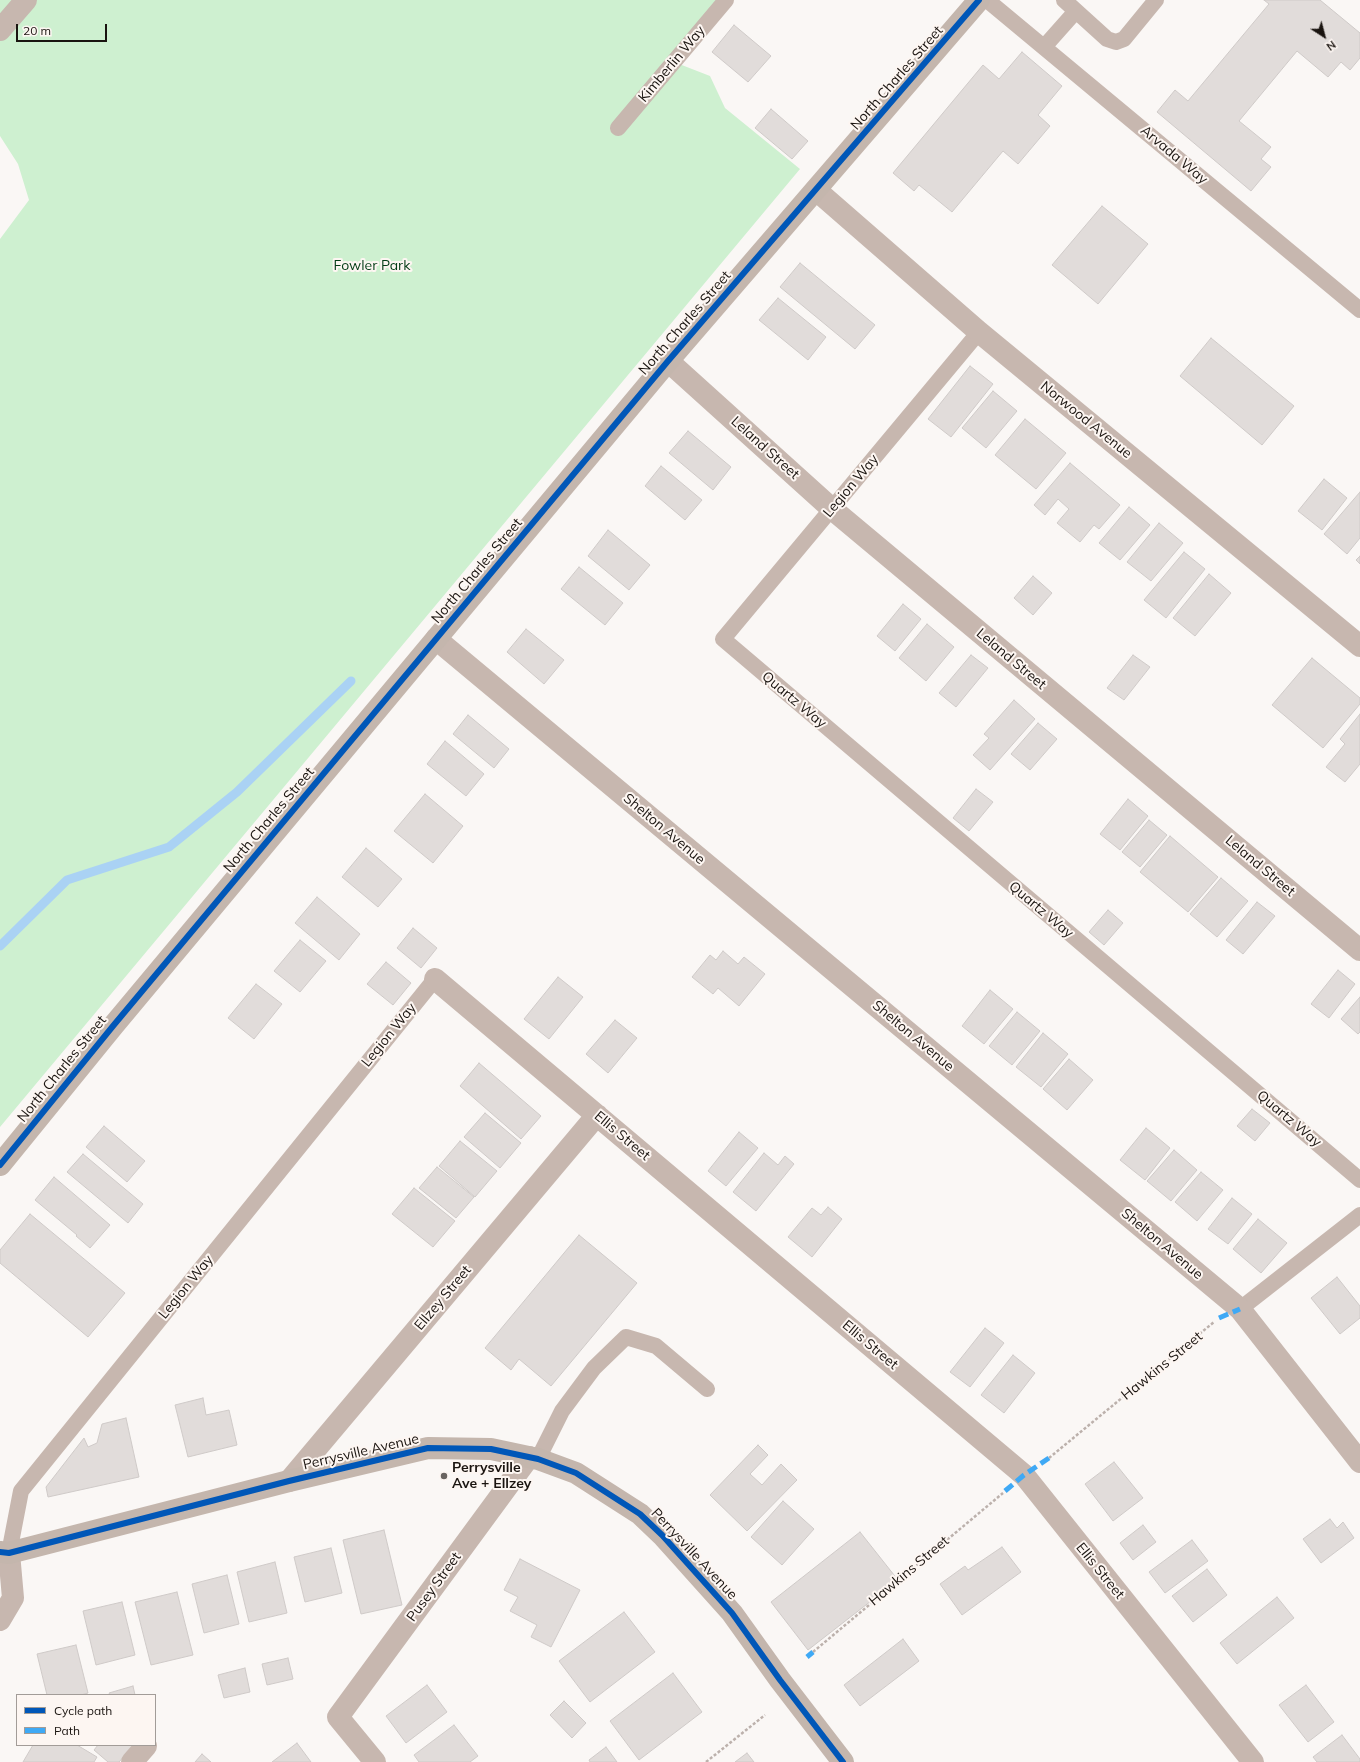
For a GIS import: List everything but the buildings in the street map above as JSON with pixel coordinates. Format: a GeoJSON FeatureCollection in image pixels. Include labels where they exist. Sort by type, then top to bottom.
{"type":"FeatureCollection","features":[{"type":"Feature","properties":{"kind":"street"},"geometry":{"type":"LineString","coordinates":[[0,30],[26,0]]}},
{"type":"Feature","properties":{"kind":"street","name":"North Charles Street"},"geometry":{"type":"LineString","coordinates":[[0,1165],[118,1020],[668,361],[980,0]]}},
{"type":"Feature","properties":{"kind":"street","name":"Norwood Avenue"},"geometry":{"type":"LineString","coordinates":[[816,190],[979,332],[1360,646]]}},
{"type":"Feature","properties":{"kind":"street","name":"Leland Street"},"geometry":{"type":"LineString","coordinates":[[668,361],[832,508],[1360,950]]}},
{"type":"Feature","properties":{"kind":"street","name":"Shelton Avenue"},"geometry":{"type":"LineString","coordinates":[[436,639],[1240,1309],[1360,1462]]}},
{"type":"Feature","properties":{"kind":"street","name":"Ellis Street"},"geometry":{"type":"LineString","coordinates":[[435,979],[1024,1475],[1253,1762]]}},
{"type":"Feature","properties":{"kind":"street","name":"Ellzey Street"},"geometry":{"type":"LineString","coordinates":[[289,1481],[597,1115]]}},
{"type":"Feature","properties":{"kind":"street","name":"Perrysville Avenue"},"geometry":{"type":"LineString","coordinates":[[5,1552],[428,1448],[491,1449],[534,1458],[576,1472],[640,1514],[662,1535],[732,1613],[780,1680],[843,1762]]}},
{"type":"Feature","properties":{"kind":"street","name":"Pusey Street"},"geometry":{"type":"LineString","coordinates":[[375,1762],[338,1716],[534,1458]]}},
{"type":"Feature","properties":{"kind":"street","name":"Legion Way"},"geometry":{"type":"LineString","coordinates":[[0,1620],[13,1598],[5,1552]]}},
{"type":"Feature","properties":{"kind":"lane","name":"Kimberlin Way"},"geometry":{"type":"LineString","coordinates":[[618,128],[726,0]]}},
{"type":"Feature","properties":{"kind":"lane","name":"Arvada Way"},"geometry":{"type":"LineString","coordinates":[[987,0],[1360,310]]}},
{"type":"Feature","properties":{"kind":"lane"},"geometry":{"type":"LineString","coordinates":[[1064,0],[1107,39],[1116,42],[1124,39],[1156,0]]}},
{"type":"Feature","properties":{"kind":"lane"},"geometry":{"type":"LineString","coordinates":[[1044,47],[1076,11]]}},
{"type":"Feature","properties":{"kind":"lane","name":"Legion Way"},"geometry":{"type":"LineString","coordinates":[[723,640],[979,332]]}},
{"type":"Feature","properties":{"kind":"lane","name":"Quartz Way"},"geometry":{"type":"LineString","coordinates":[[723,640],[1360,1180]]}},
{"type":"Feature","properties":{"kind":"lane","name":"Legion Way"},"geometry":{"type":"LineString","coordinates":[[5,1552],[21,1491],[435,979]]}},
{"type":"Feature","properties":{"kind":"lane"},"geometry":{"type":"LineString","coordinates":[[1240,1309],[1360,1215]]}},
{"type":"Feature","properties":{"kind":"lane"},"geometry":{"type":"LineString","coordinates":[[534,1458],[566,1405],[594,1368],[626,1337],[656,1346],[708,1388]]}},
{"type":"Feature","properties":{"kind":"path"},"geometry":{"type":"LineString","coordinates":[[706,1762],[765,1715]]}},
{"type":"Feature","properties":{"kind":"green space","name":"Fowler Park"},"geometry":{"type":"Polygon","coordinates":[[[0,0],[718,0],[674,62],[710,76],[725,108],[800,169],[0,1127],[0,239],[29,200],[18,164],[0,136],[0,0]]]}},
{"type":"Feature","properties":{"kind":"waterway"},"geometry":{"type":"LineString","coordinates":[[0,946],[67,880],[169,847],[237,792],[351,681]]}},
{"type":"Feature","properties":{"kind":"marked path"},"geometry":{"type":"LineString","coordinates":[[1219,1318],[1240,1309]]}},
{"type":"Feature","properties":{"kind":"marked path"},"geometry":{"type":"LineString","coordinates":[[1005,1491],[1024,1475],[1049,1458]]}},
{"type":"Feature","properties":{"kind":"marked path"},"geometry":{"type":"LineString","coordinates":[[807,1657],[813,1652]]}},
{"type":"Feature","properties":{"kind":"cycle path"},"geometry":{"type":"LineString","coordinates":[[0,1165],[113,1026],[668,361],[979,0]]}},
{"type":"Feature","properties":{"kind":"cycle path"},"geometry":{"type":"LineString","coordinates":[[0,1552],[9,1553],[289,1481],[428,1448],[491,1449],[538,1459],[576,1473],[640,1514],[662,1535],[732,1613],[780,1680],[843,1762]]}},
{"type":"Feature","properties":{"kind":"place","name":"Perrysville Ave + Ellzey"},"geometry":{"type":"Point","coordinates":[444,1476]}}]}
